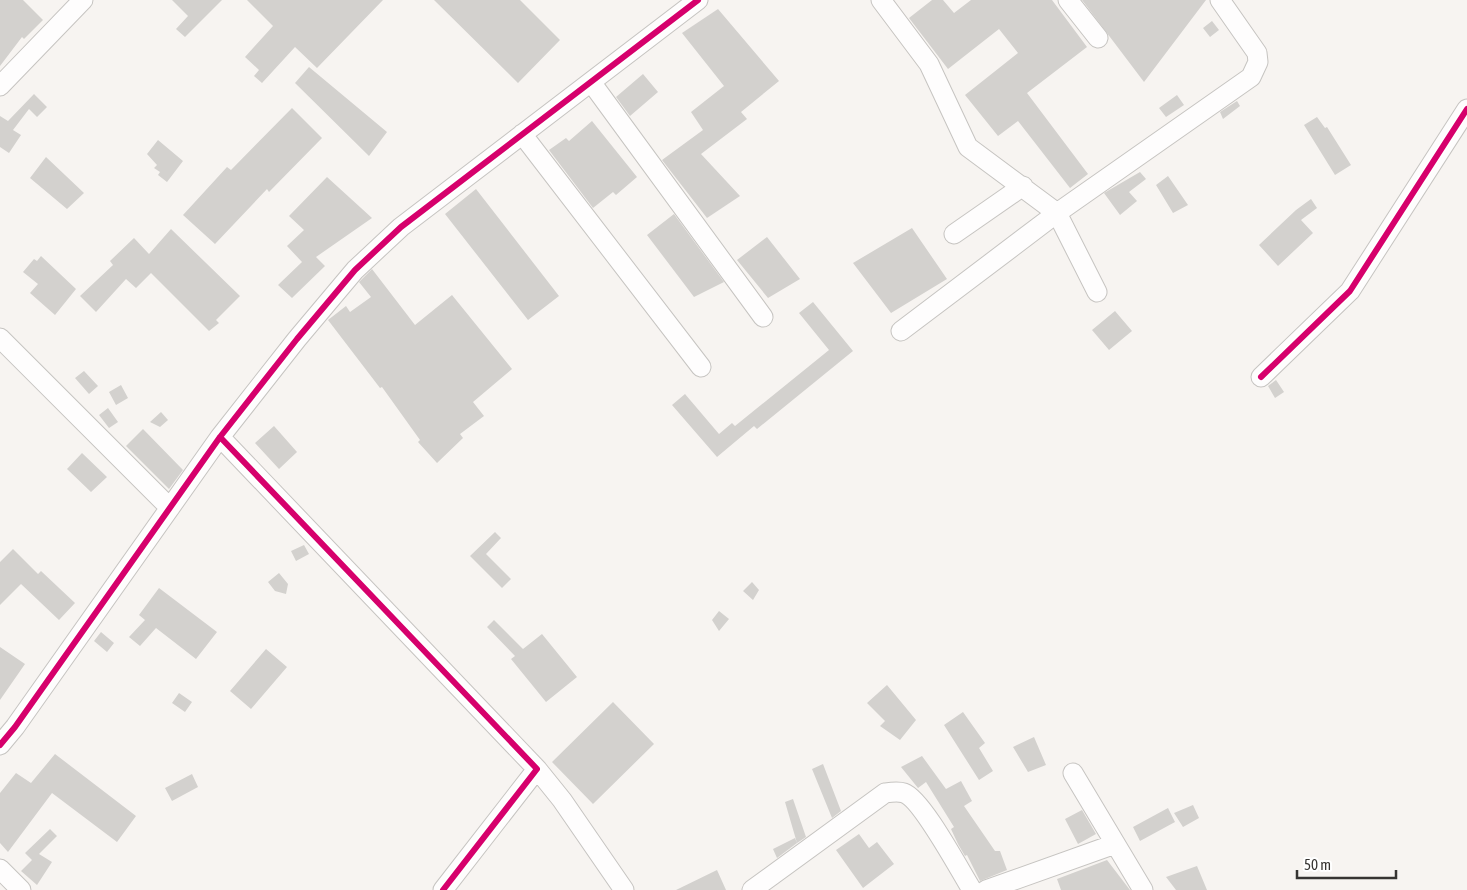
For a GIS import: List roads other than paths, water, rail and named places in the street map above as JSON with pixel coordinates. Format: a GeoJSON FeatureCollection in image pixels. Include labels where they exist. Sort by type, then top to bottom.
{"type":"FeatureCollection","features":[{"type":"Feature","properties":{"kind":"street"},"geometry":{"type":"LineString","coordinates":[[0,86],[83,0]]}},
{"type":"Feature","properties":{"kind":"street"},"geometry":{"type":"LineString","coordinates":[[0,745],[15,727],[220,437],[297,339],[355,270],[401,227],[698,0]]}},
{"type":"Feature","properties":{"kind":"street"},"geometry":{"type":"LineString","coordinates":[[881,0],[929,64],[968,147],[1023,186],[1057,214],[1097,292]]}},
{"type":"Feature","properties":{"kind":"street"},"geometry":{"type":"LineString","coordinates":[[1068,0],[1098,38]]}},
{"type":"Feature","properties":{"kind":"street"},"geometry":{"type":"LineString","coordinates":[[901,331],[1057,214],[1251,77],[1258,62],[1257,53],[1220,0]]}},
{"type":"Feature","properties":{"kind":"street"},"geometry":{"type":"LineString","coordinates":[[590,82],[763,317]]}},
{"type":"Feature","properties":{"kind":"street"},"geometry":{"type":"LineString","coordinates":[[1261,377],[1350,291],[1467,109]]}},
{"type":"Feature","properties":{"kind":"street"},"geometry":{"type":"LineString","coordinates":[[522,134],[701,367]]}},
{"type":"Feature","properties":{"kind":"street"},"geometry":{"type":"LineString","coordinates":[[954,234],[1023,186]]}},
{"type":"Feature","properties":{"kind":"street"},"geometry":{"type":"LineString","coordinates":[[0,338],[170,508]]}},
{"type":"Feature","properties":{"kind":"street"},"geometry":{"type":"LineString","coordinates":[[220,437],[537,769],[562,800],[624,890]]}},
{"type":"Feature","properties":{"kind":"street"},"geometry":{"type":"LineString","coordinates":[[443,890],[537,769]]}},
{"type":"Feature","properties":{"kind":"street"},"geometry":{"type":"LineString","coordinates":[[1073,773],[1143,890]]}},
{"type":"Feature","properties":{"kind":"street"},"geometry":{"type":"LineString","coordinates":[[752,890],[885,792],[897,791],[906,793],[919,805],[972,890]]}},
{"type":"Feature","properties":{"kind":"street"},"geometry":{"type":"LineString","coordinates":[[986,890],[1115,844]]}},
{"type":"Feature","properties":{"kind":"street"},"geometry":{"type":"LineString","coordinates":[[0,869],[22,890]]}}]}
